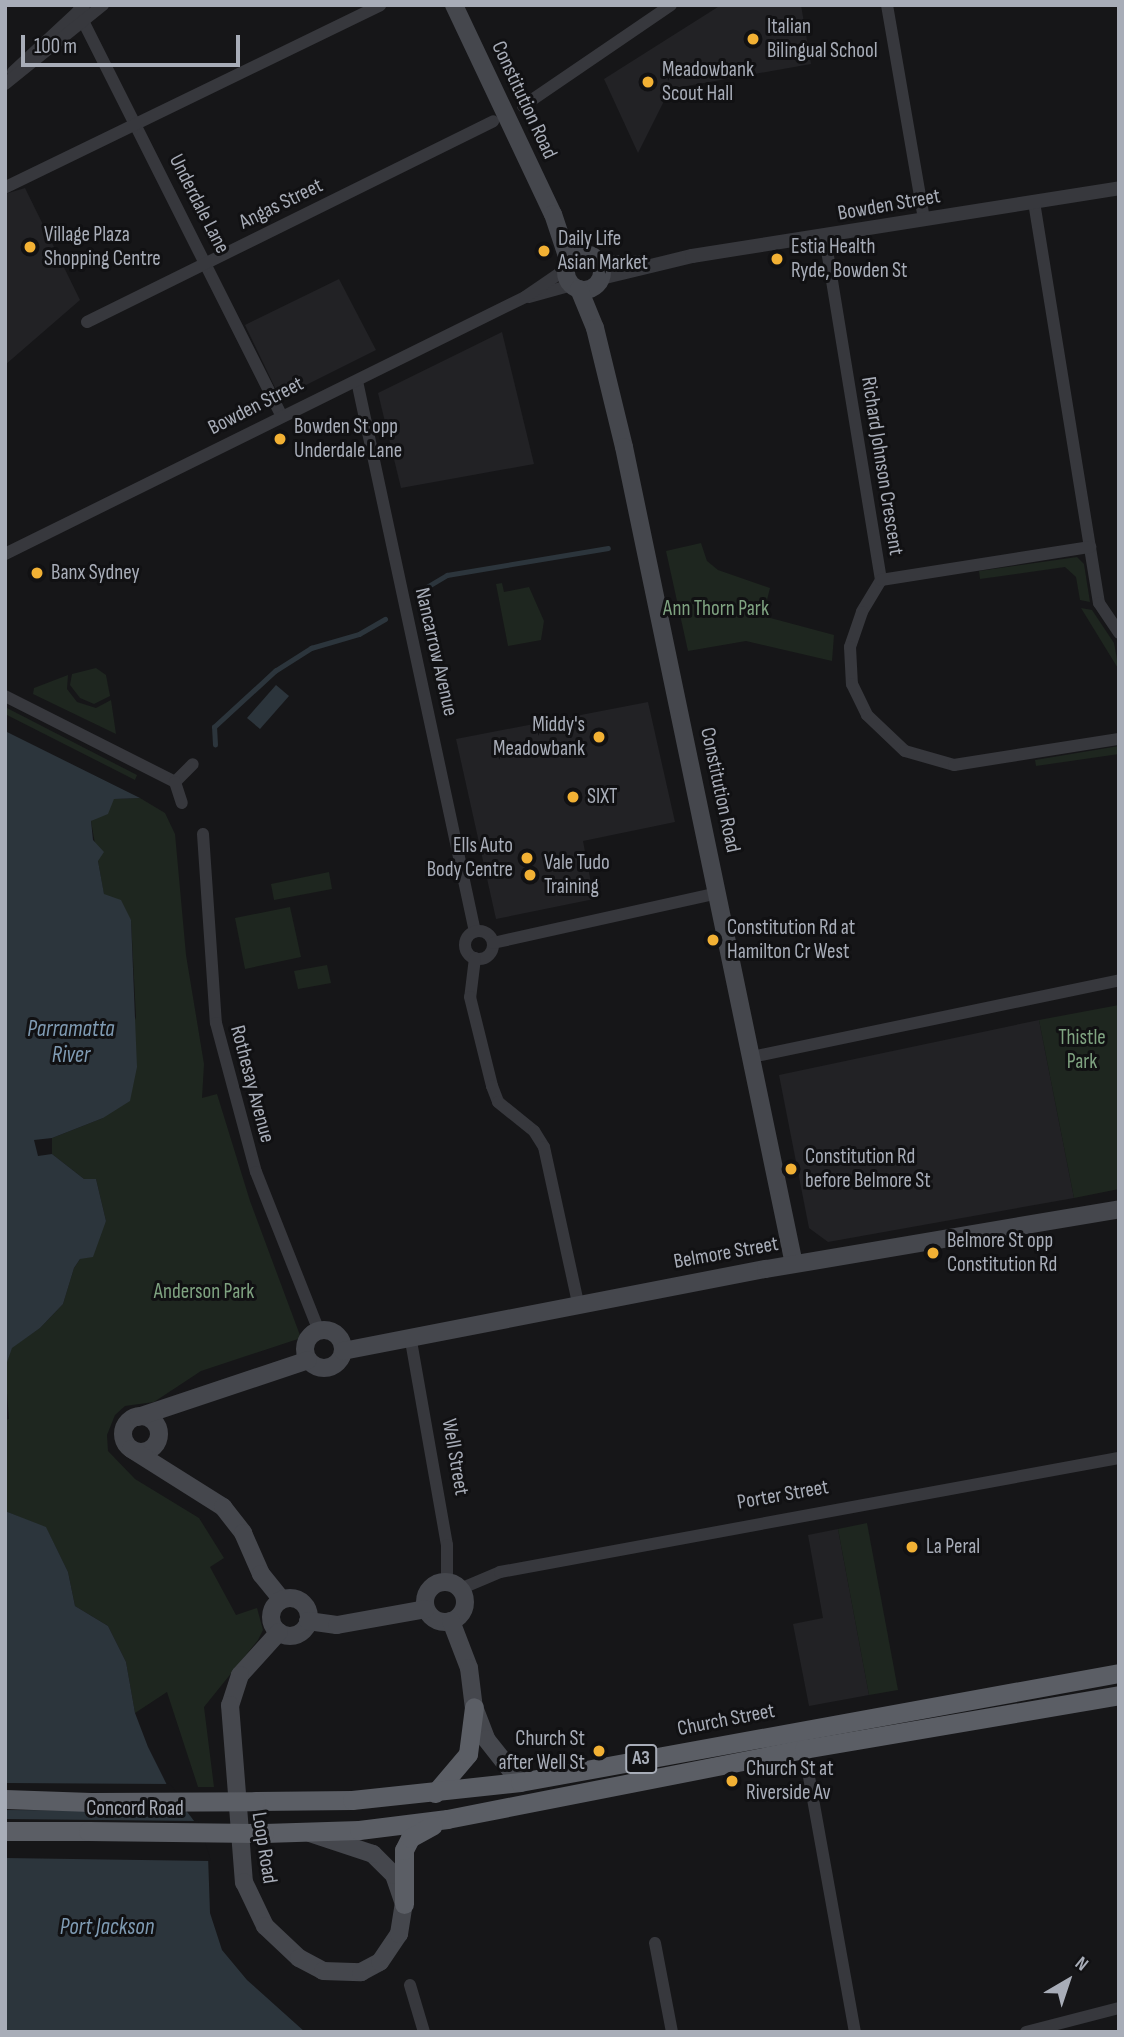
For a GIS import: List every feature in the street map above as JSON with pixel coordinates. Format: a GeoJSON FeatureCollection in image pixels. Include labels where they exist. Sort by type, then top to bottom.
{"type":"FeatureCollection","features":[{"type":"Feature","properties":{"kind":"highway","name":"Church Street"},"geometry":{"type":"LineString","coordinates":[[256,1801],[352,1800],[520,1782],[1119,1673]]}},
{"type":"Feature","properties":{"kind":"highway","name":"Church Street"},"geometry":{"type":"LineString","coordinates":[[264,1833],[310,1832],[447,1819],[804,1749],[1119,1695]]}},
{"type":"Feature","properties":{"kind":"highway"},"geometry":{"type":"LineString","coordinates":[[435,1793],[468,1755],[474,1707]]}},
{"type":"Feature","properties":{"kind":"highway","name":"Concord Road"},"geometry":{"type":"LineString","coordinates":[[5,1799],[256,1801]]}},
{"type":"Feature","properties":{"kind":"highway"},"geometry":{"type":"LineString","coordinates":[[404,1903],[406,1844],[422,1830],[447,1819]]}},
{"type":"Feature","properties":{"kind":"highway","name":"Concord Road"},"geometry":{"type":"LineString","coordinates":[[5,1830],[264,1833]]}},
{"type":"Feature","properties":{"kind":"main road","name":"Constitution Road"},"geometry":{"type":"LineString","coordinates":[[454,5],[583,273],[718,893],[794,1264]]}},
{"type":"Feature","properties":{"kind":"main road","name":"Belmore Street"},"geometry":{"type":"LineString","coordinates":[[343,1351],[411,1341],[578,1303],[1119,1209]]}},
{"type":"Feature","properties":{"kind":"main road"},"geometry":{"type":"LineString","coordinates":[[319,1331],[336,1335],[343,1351],[338,1362],[329,1368],[317,1367],[308,1360],[306,1342],[319,1331]]}},
{"type":"Feature","properties":{"kind":"main road"},"geometry":{"type":"LineString","coordinates":[[308,1360],[138,1417],[125,1428],[124,1439],[131,1449],[176,1475],[230,1515],[261,1574],[282,1600],[303,1603],[308,1621]]}},
{"type":"Feature","properties":{"kind":"main road"},"geometry":{"type":"LineString","coordinates":[[131,1449],[148,1451],[184,1402]]}},
{"type":"Feature","properties":{"kind":"main road"},"geometry":{"type":"LineString","coordinates":[[138,1417],[154,1422],[176,1475]]}},
{"type":"Feature","properties":{"kind":"main road"},"geometry":{"type":"LineString","coordinates":[[453,1586],[464,1608],[451,1621],[436,1620],[426,1609],[429,1590],[453,1586]]}},
{"type":"Feature","properties":{"kind":"main road"},"geometry":{"type":"LineString","coordinates":[[282,1600],[271,1615],[279,1632],[293,1635],[308,1621]]}},
{"type":"Feature","properties":{"kind":"main road"},"geometry":{"type":"LineString","coordinates":[[308,1621],[337,1625],[426,1609]]}},
{"type":"Feature","properties":{"kind":"main road"},"geometry":{"type":"LineString","coordinates":[[451,1621],[469,1668],[474,1707],[490,1749],[520,1782]]}},
{"type":"Feature","properties":{"kind":"main road","name":"Loop Road"},"geometry":{"type":"LineString","coordinates":[[279,1632],[240,1675],[230,1705],[235,1817],[248,1895],[265,1926],[286,1948],[310,1966],[336,1974],[361,1972],[380,1962],[399,1934],[404,1903]]}},
{"type":"Feature","properties":{"kind":"main road"},"geometry":{"type":"LineString","coordinates":[[310,1832],[380,1858],[391,1869],[404,1903]]}},
{"type":"Feature","properties":{"kind":"street"},"geometry":{"type":"LineString","coordinates":[[5,82],[82,13],[103,5]]}},
{"type":"Feature","properties":{"kind":"street"},"geometry":{"type":"LineString","coordinates":[[6,187],[380,5]]}},
{"type":"Feature","properties":{"kind":"street"},"geometry":{"type":"LineString","coordinates":[[523,106],[671,5]]}},
{"type":"Feature","properties":{"kind":"street"},"geometry":{"type":"LineString","coordinates":[[887,5],[924,219]]}},
{"type":"Feature","properties":{"kind":"street","name":"Underdale Lane"},"geometry":{"type":"LineString","coordinates":[[82,13],[282,416]]}},
{"type":"Feature","properties":{"kind":"street","name":"Angas Street"},"geometry":{"type":"LineString","coordinates":[[87,322],[492,121]]}},
{"type":"Feature","properties":{"kind":"street","name":"Bowden Street"},"geometry":{"type":"LineString","coordinates":[[5,554],[525,297],[583,273],[825,238],[924,219],[1119,188]]}},
{"type":"Feature","properties":{"kind":"street"},"geometry":{"type":"LineString","coordinates":[[1034,202],[1099,603],[1119,633]]}},
{"type":"Feature","properties":{"kind":"street","name":"Richard Johnson Crescent"},"geometry":{"type":"LineString","coordinates":[[825,238],[881,580],[854,629],[849,665],[867,715],[905,751],[954,765],[1119,739]]}},
{"type":"Feature","properties":{"kind":"street","name":"Nancarrow Avenue"},"geometry":{"type":"LineString","coordinates":[[357,381],[475,932]]}},
{"type":"Feature","properties":{"kind":"street"},"geometry":{"type":"LineString","coordinates":[[881,580],[1090,547]]}},
{"type":"Feature","properties":{"kind":"street"},"geometry":{"type":"LineString","coordinates":[[5,696],[175,782],[182,803]]}},
{"type":"Feature","properties":{"kind":"street"},"geometry":{"type":"LineString","coordinates":[[175,782],[193,764]]}},
{"type":"Feature","properties":{"kind":"street","name":"Rothesay Avenue"},"geometry":{"type":"LineString","coordinates":[[203,834],[216,1023],[256,1172],[319,1331]]}},
{"type":"Feature","properties":{"kind":"street"},"geometry":{"type":"LineString","coordinates":[[493,943],[718,893]]}},
{"type":"Feature","properties":{"kind":"street"},"geometry":{"type":"LineString","coordinates":[[493,943],[486,934],[475,932],[465,945],[475,958],[470,997],[498,1102],[534,1131],[544,1147],[578,1303]]}},
{"type":"Feature","properties":{"kind":"street"},"geometry":{"type":"LineString","coordinates":[[475,958],[488,956],[493,943]]}},
{"type":"Feature","properties":{"kind":"street"},"geometry":{"type":"LineString","coordinates":[[752,1057],[1119,980]]}},
{"type":"Feature","properties":{"kind":"street","name":"Well Street"},"geometry":{"type":"LineString","coordinates":[[411,1341],[453,1586]]}},
{"type":"Feature","properties":{"kind":"street","name":"Porter Street"},"geometry":{"type":"LineString","coordinates":[[453,1586],[513,1569],[1119,1458]]}},
{"type":"Feature","properties":{"kind":"street"},"geometry":{"type":"LineString","coordinates":[[804,1749],[855,2032]]}},
{"type":"Feature","properties":{"kind":"street"},"geometry":{"type":"LineString","coordinates":[[655,1943],[672,2032]]}},
{"type":"Feature","properties":{"kind":"street"},"geometry":{"type":"LineString","coordinates":[[411,1985],[424,2032]]}},
{"type":"Feature","properties":{"kind":"street"},"geometry":{"type":"LineString","coordinates":[[1026,2032],[1119,2008]]}},
{"type":"Feature","properties":{"kind":"shaded area"},"geometry":{"type":"Polygon","coordinates":[[[721,5],[801,5],[811,64],[670,89],[638,153],[604,79],[721,5]]]}},
{"type":"Feature","properties":{"kind":"shaded area","name":"Village Plaza Shopping Centre"},"geometry":{"type":"Polygon","coordinates":[[[25,188],[80,300],[5,365],[5,194],[25,188]]]}},
{"type":"Feature","properties":{"kind":"shaded area"},"geometry":{"type":"Polygon","coordinates":[[[339,279],[376,350],[280,398],[245,325],[339,279]]]}},
{"type":"Feature","properties":{"kind":"shaded area"},"geometry":{"type":"Polygon","coordinates":[[[502,332],[534,464],[401,488],[378,393],[502,332]]]}},
{"type":"Feature","properties":{"kind":"shaded area"},"geometry":{"type":"Polygon","coordinates":[[[648,702],[675,822],[583,841],[594,899],[496,919],[456,739],[648,702]]]}},
{"type":"Feature","properties":{"kind":"shaded area"},"geometry":{"type":"Polygon","coordinates":[[[1039,1020],[1074,1198],[828,1242],[809,1228],[779,1075],[1039,1020]]]}},
{"type":"Feature","properties":{"kind":"shaded area"},"geometry":{"type":"Polygon","coordinates":[[[838,1529],[869,1695],[809,1706],[793,1624],[823,1618],[808,1535],[838,1529]]]}},
{"type":"Feature","properties":{"kind":"green space","name":"Ann Thorn Park"},"geometry":{"type":"Polygon","coordinates":[[[701,543],[707,561],[718,570],[770,588],[763,616],[834,635],[832,661],[746,641],[688,651],[666,551],[701,543]]]}},
{"type":"Feature","properties":{"kind":"green space"},"geometry":{"type":"Polygon","coordinates":[[[1077,557],[1084,564],[1090,602],[1080,600],[1076,577],[1065,567],[980,579],[979,571],[1077,557]]]}},
{"type":"Feature","properties":{"kind":"green space"},"geometry":{"type":"Polygon","coordinates":[[[502,583],[504,592],[529,587],[544,621],[541,640],[508,646],[496,584],[502,583]]]}},
{"type":"Feature","properties":{"kind":"green space"},"geometry":{"type":"Polygon","coordinates":[[[1081,608],[1092,610],[1114,643],[1119,670],[1081,608]]]}},
{"type":"Feature","properties":{"kind":"green space"},"geometry":{"type":"Polygon","coordinates":[[[96,668],[106,675],[110,696],[94,704],[80,698],[70,685],[72,674],[96,668]]]}},
{"type":"Feature","properties":{"kind":"green space"},"geometry":{"type":"Polygon","coordinates":[[[68,675],[67,689],[77,702],[96,708],[111,700],[116,734],[33,694],[34,688],[68,675]]]}},
{"type":"Feature","properties":{"kind":"green space"},"geometry":{"type":"Polygon","coordinates":[[[5,707],[137,775],[135,780],[5,714],[5,707]]]}},
{"type":"Feature","properties":{"kind":"green space"},"geometry":{"type":"Polygon","coordinates":[[[1119,746],[1119,754],[1036,766],[1035,760],[1119,746]]]}},
{"type":"Feature","properties":{"kind":"green space","name":"Anderson Park"},"geometry":{"type":"Polygon","coordinates":[[[140,798],[165,813],[175,834],[186,955],[204,1064],[202,1098],[217,1094],[250,1201],[301,1338],[201,1371],[154,1402],[125,1406],[115,1415],[107,1435],[108,1451],[135,1479],[199,1518],[224,1558],[210,1567],[236,1615],[257,1608],[263,1630],[258,1640],[204,1707],[214,1787],[198,1787],[167,1692],[135,1713],[126,1662],[108,1626],[75,1606],[68,1572],[46,1528],[5,1511],[5,1420],[9,1419],[5,1368],[11,1348],[40,1328],[63,1304],[74,1268],[106,1221],[96,1179],[84,1179],[52,1154],[52,1138],[103,1118],[136,1017],[131,920],[104,895],[91,821],[114,799],[140,798]]]}},
{"type":"Feature","properties":{"kind":"green space"},"geometry":{"type":"Polygon","coordinates":[[[329,872],[332,889],[274,900],[271,884],[329,872]]]}},
{"type":"Feature","properties":{"kind":"green space"},"geometry":{"type":"Polygon","coordinates":[[[290,907],[301,957],[245,969],[235,918],[290,907]]]}},
{"type":"Feature","properties":{"kind":"green space"},"geometry":{"type":"Polygon","coordinates":[[[327,965],[331,983],[298,989],[294,971],[327,965]]]}},
{"type":"Feature","properties":{"kind":"green space","name":"Thistle Park"},"geometry":{"type":"Polygon","coordinates":[[[1119,1005],[1119,1189],[1074,1198],[1039,1020],[1119,1005]]]}},
{"type":"Feature","properties":{"kind":"green space"},"geometry":{"type":"Polygon","coordinates":[[[867,1523],[898,1690],[869,1695],[838,1529],[867,1523]]]}},
{"type":"Feature","properties":{"kind":"water"},"geometry":{"type":"Polygon","coordinates":[[[276,685],[289,696],[260,729],[247,718],[276,685]]]}},
{"type":"Feature","properties":{"kind":"water","name":"Parramatta River"},"geometry":{"type":"Polygon","coordinates":[[[5,731],[140,798],[114,799],[108,814],[91,821],[93,840],[104,852],[98,861],[104,894],[121,900],[131,920],[137,1067],[130,1101],[103,1118],[52,1138],[34,1140],[38,1156],[52,1154],[84,1179],[96,1179],[106,1221],[93,1257],[80,1259],[74,1268],[63,1304],[40,1328],[12,1348],[5,1368],[5,731]]]}},
{"type":"Feature","properties":{"kind":"water","name":"Port Jackson"},"geometry":{"type":"Polygon","coordinates":[[[5,1511],[46,1527],[68,1572],[75,1606],[108,1626],[126,1662],[135,1713],[148,1747],[168,1787],[201,1830],[208,1855],[210,1913],[222,1950],[247,1980],[305,2032],[5,2032],[5,1511]]]}},
{"type":"Feature","properties":{"kind":"pier"},"geometry":{"type":"Polygon","coordinates":[[[5,1783],[170,1784],[191,1811],[5,1810],[5,1783]]]}},
{"type":"Feature","properties":{"kind":"pier"},"geometry":{"type":"Polygon","coordinates":[[[5,1819],[198,1821],[211,1861],[5,1858],[5,1819]]]}},
{"type":"Feature","properties":{"kind":"waterway"},"geometry":{"type":"LineString","coordinates":[[427,587],[447,575],[608,548]]}},
{"type":"Feature","properties":{"kind":"waterway"},"geometry":{"type":"LineString","coordinates":[[215,745],[214,727],[275,671],[311,648],[359,634],[385,619]]}},
{"type":"Feature","properties":{"kind":"place","name":"Italian Bilingual School"},"geometry":{"type":"Point","coordinates":[753,39]}},
{"type":"Feature","properties":{"kind":"place","name":"Meadowbank Scout Hall"},"geometry":{"type":"Point","coordinates":[648,82]}},
{"type":"Feature","properties":{"kind":"place","name":"Village Plaza Shopping Centre"},"geometry":{"type":"Point","coordinates":[30,247]}},
{"type":"Feature","properties":{"kind":"place","name":"Daily Life Asian Market"},"geometry":{"type":"Point","coordinates":[544,251]}},
{"type":"Feature","properties":{"kind":"place","name":"Estia Health Ryde, Bowden St"},"geometry":{"type":"Point","coordinates":[777,259]}},
{"type":"Feature","properties":{"kind":"place","name":"Bowden St opp Underdale Lane"},"geometry":{"type":"Point","coordinates":[280,439]}},
{"type":"Feature","properties":{"kind":"place","name":"Banx Sydney"},"geometry":{"type":"Point","coordinates":[37,573]}},
{"type":"Feature","properties":{"kind":"place","name":"Middy's Meadowbank"},"geometry":{"type":"Point","coordinates":[599,737]}},
{"type":"Feature","properties":{"kind":"place","name":"SIXT"},"geometry":{"type":"Point","coordinates":[573,797]}},
{"type":"Feature","properties":{"kind":"place","name":"Ells Auto Body Centre"},"geometry":{"type":"Point","coordinates":[527,858]}},
{"type":"Feature","properties":{"kind":"place","name":"Vale Tudo Training"},"geometry":{"type":"Point","coordinates":[530,875]}},
{"type":"Feature","properties":{"kind":"place","name":"Constitution Rd at Hamilton Cr West"},"geometry":{"type":"Point","coordinates":[713,940]}},
{"type":"Feature","properties":{"kind":"place","name":"Constitution Rd before Belmore St"},"geometry":{"type":"Point","coordinates":[791,1169]}},
{"type":"Feature","properties":{"kind":"place","name":"Belmore St opp Constitution Rd"},"geometry":{"type":"Point","coordinates":[933,1253]}},
{"type":"Feature","properties":{"kind":"place","name":"La Peral"},"geometry":{"type":"Point","coordinates":[912,1547]}},
{"type":"Feature","properties":{"kind":"place","name":"Church St after Well St"},"geometry":{"type":"Point","coordinates":[599,1751]}},
{"type":"Feature","properties":{"kind":"place","name":"Church St at Riverside Av"},"geometry":{"type":"Point","coordinates":[732,1781]}}]}
